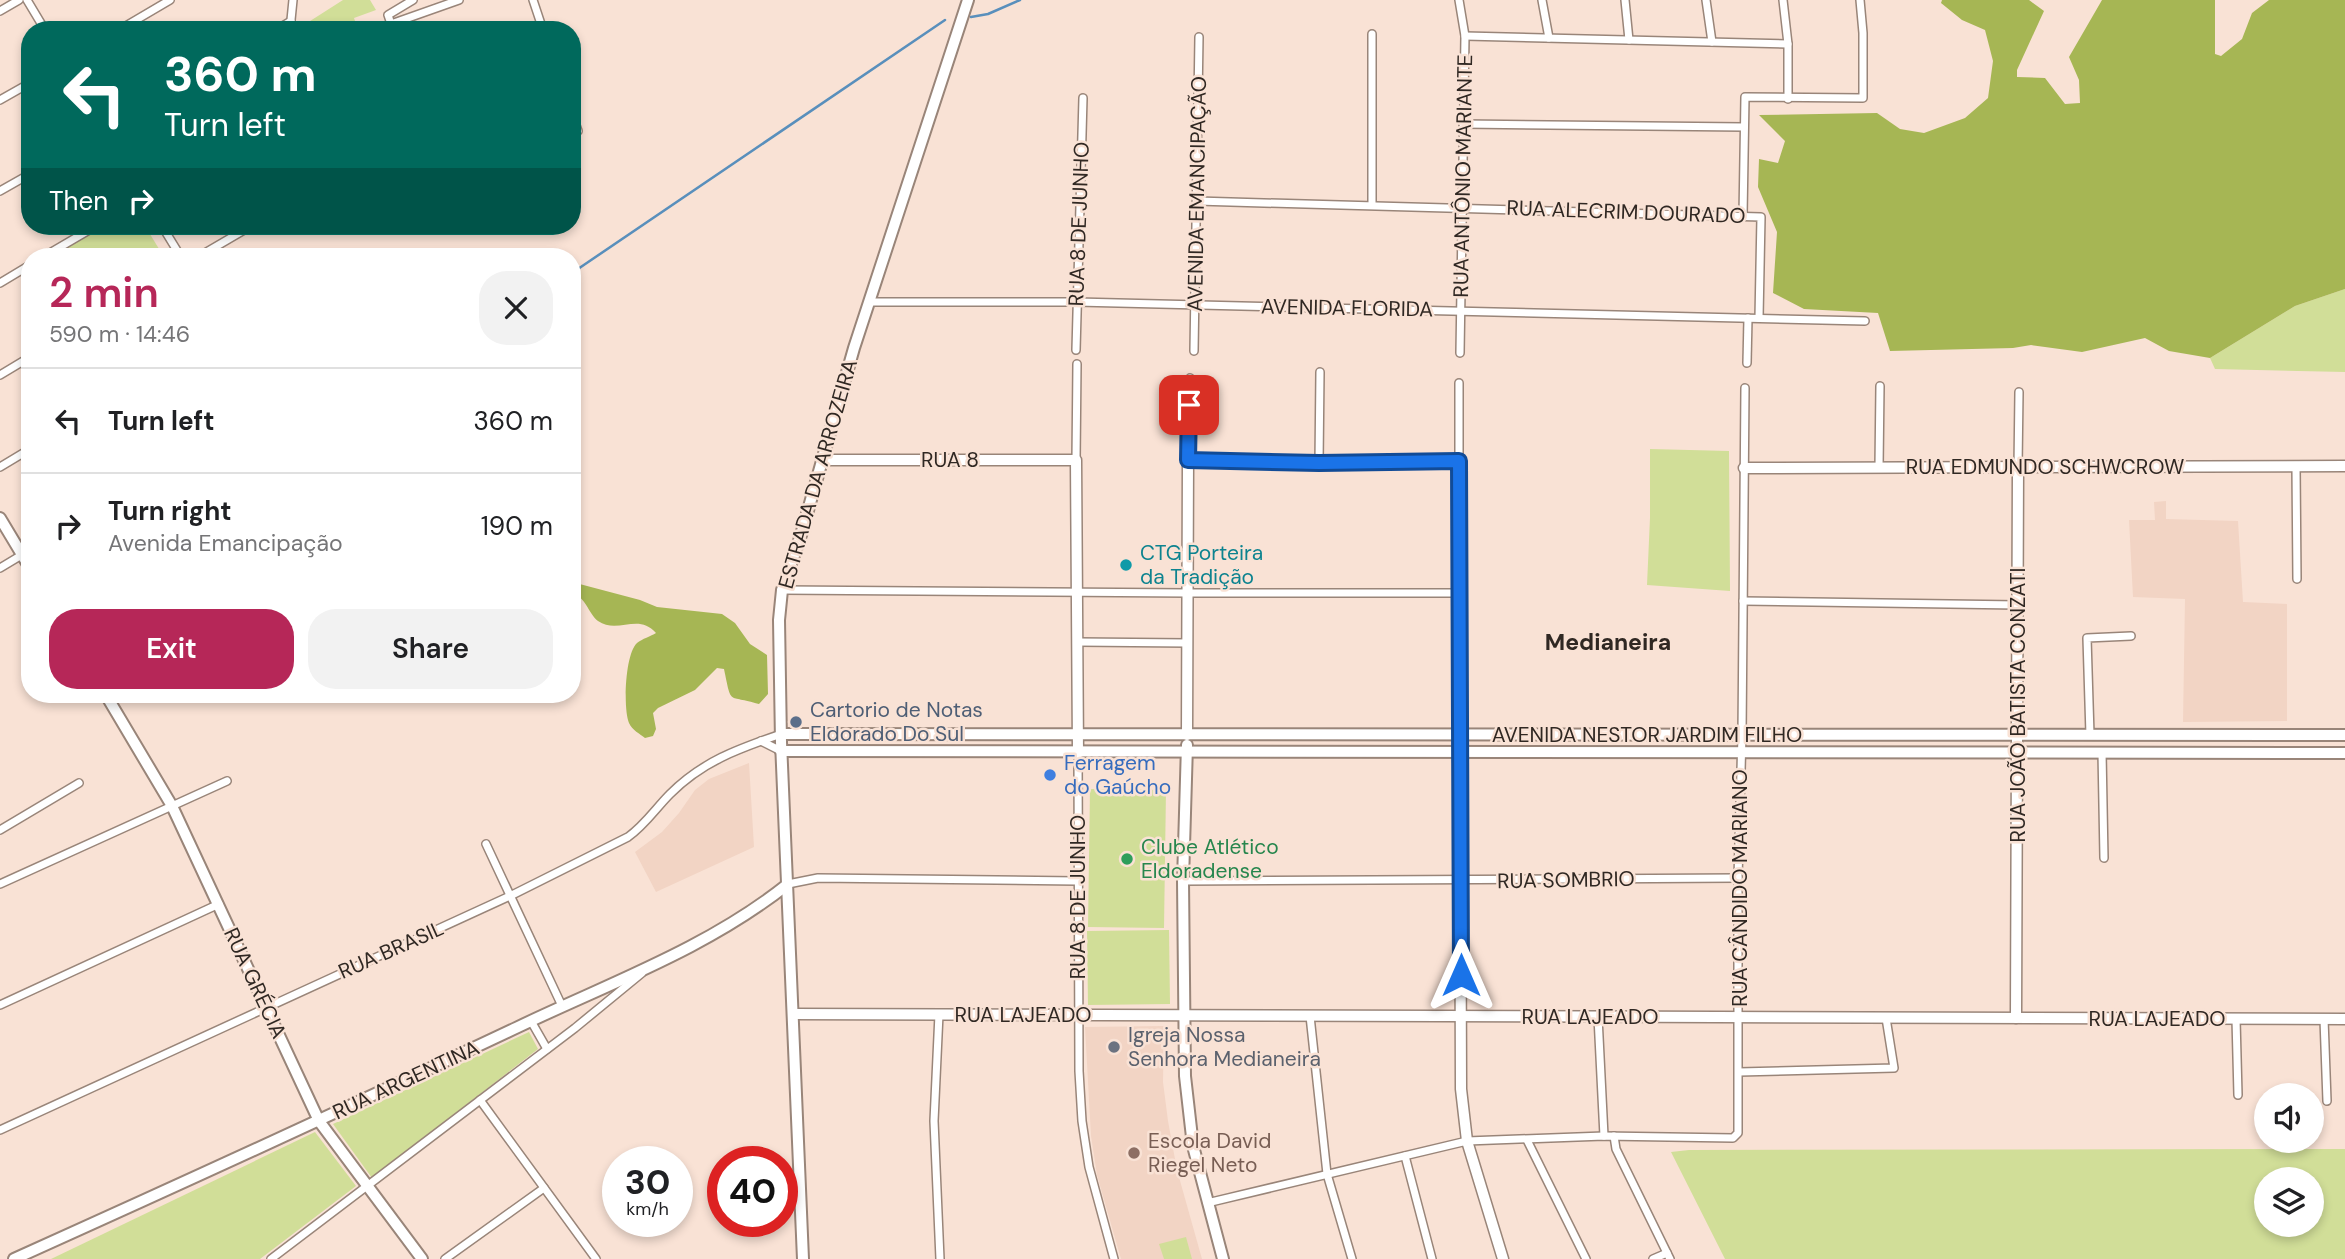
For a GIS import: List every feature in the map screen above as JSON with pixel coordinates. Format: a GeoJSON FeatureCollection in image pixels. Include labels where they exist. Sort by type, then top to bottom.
{"type":"FeatureCollection","features":[{"type":"Feature","properties":{"kind":"main road","name":"ESTRADA DA ARROZEIRA"},"geometry":{"type":"LineString","coordinates":[[803,1259],[780,734],[779,620],[782,590],[854,348],[968,0]]}},
{"type":"Feature","properties":{"kind":"main road"},"geometry":{"type":"LineString","coordinates":[[0,518],[21,545]]}},
{"type":"Feature","properties":{"kind":"main road","name":"RUA GRÉCIA"},"geometry":{"type":"LineString","coordinates":[[111,703],[172,806],[319,1121],[422,1259]]}},
{"type":"Feature","properties":{"kind":"main road","name":"AVENIDA NESTOR JARDIM FILHO"},"geometry":{"type":"LineString","coordinates":[[780,734],[2341,735]]}},
{"type":"Feature","properties":{"kind":"main road"},"geometry":{"type":"LineString","coordinates":[[1187,735],[1183,881],[1185,1076],[1193,1146],[1223,1259]]}},
{"type":"Feature","properties":{"kind":"main road"},"geometry":{"type":"LineString","coordinates":[[1335,735],[1336,752]]}},
{"type":"Feature","properties":{"kind":"main road"},"geometry":{"type":"LineString","coordinates":[[2157,735],[2157,752]]}},
{"type":"Feature","properties":{"kind":"main road"},"geometry":{"type":"LineString","coordinates":[[2341,735],[2341,752]]}},
{"type":"Feature","properties":{"kind":"main road","name":"AVENIDA NESTOR JARDIM FILHO"},"geometry":{"type":"LineString","coordinates":[[781,751],[2341,752]]}},
{"type":"Feature","properties":{"kind":"main road","name":"RUA ARGENTINA"},"geometry":{"type":"LineString","coordinates":[[14,1259],[319,1121],[652,965],[740,918],[788,884]]}},
{"type":"Feature","properties":{"kind":"street"},"geometry":{"type":"LineString","coordinates":[[0,11],[19,0]]}},
{"type":"Feature","properties":{"kind":"street"},"geometry":{"type":"LineString","coordinates":[[27,0],[40,21]]}},
{"type":"Feature","properties":{"kind":"street"},"geometry":{"type":"LineString","coordinates":[[134,21],[170,0]]}},
{"type":"Feature","properties":{"kind":"street"},"geometry":{"type":"LineString","coordinates":[[291,21],[293,0]]}},
{"type":"Feature","properties":{"kind":"street"},"geometry":{"type":"LineString","coordinates":[[393,21],[413,0]]}},
{"type":"Feature","properties":{"kind":"street"},"geometry":{"type":"LineString","coordinates":[[397,21],[459,0]]}},
{"type":"Feature","properties":{"kind":"street"},"geometry":{"type":"LineString","coordinates":[[533,0],[540,21]]}},
{"type":"Feature","properties":{"kind":"street","name":"RUA ANTÔNIO MARIANTE"},"geometry":{"type":"LineString","coordinates":[[1459,0],[1465,36],[1460,354]]}},
{"type":"Feature","properties":{"kind":"street"},"geometry":{"type":"LineString","coordinates":[[1542,0],[1549,38]]}},
{"type":"Feature","properties":{"kind":"street"},"geometry":{"type":"LineString","coordinates":[[1625,0],[1629,40]]}},
{"type":"Feature","properties":{"kind":"street"},"geometry":{"type":"LineString","coordinates":[[1706,0],[1712,42]]}},
{"type":"Feature","properties":{"kind":"street"},"geometry":{"type":"LineString","coordinates":[[1783,0],[1788,44],[1788,99]]}},
{"type":"Feature","properties":{"kind":"street"},"geometry":{"type":"LineString","coordinates":[[1743,216],[1745,97],[1863,99],[1860,0]]}},
{"type":"Feature","properties":{"kind":"street"},"geometry":{"type":"LineString","coordinates":[[1372,34],[1372,205]]}},
{"type":"Feature","properties":{"kind":"street"},"geometry":{"type":"LineString","coordinates":[[1465,36],[1788,44]]}},
{"type":"Feature","properties":{"kind":"street","name":"AVENIDA EMANCIPAÇÃO"},"geometry":{"type":"LineString","coordinates":[[1194,351],[1199,37]]}},
{"type":"Feature","properties":{"kind":"street"},"geometry":{"type":"LineString","coordinates":[[0,100],[21,87]]}},
{"type":"Feature","properties":{"kind":"street","name":"RUA 8 DE JUNHO"},"geometry":{"type":"LineString","coordinates":[[1076,350],[1083,98]]}},
{"type":"Feature","properties":{"kind":"street"},"geometry":{"type":"LineString","coordinates":[[1463,124],[1744,127]]}},
{"type":"Feature","properties":{"kind":"street"},"geometry":{"type":"LineString","coordinates":[[0,191],[21,179]]}},
{"type":"Feature","properties":{"kind":"street","name":"RUA ALECRIM DOURADO"},"geometry":{"type":"LineString","coordinates":[[1197,201],[1761,217],[1759,318]]}},
{"type":"Feature","properties":{"kind":"street"},"geometry":{"type":"LineString","coordinates":[[58,248],[81,235]]}},
{"type":"Feature","properties":{"kind":"street"},"geometry":{"type":"LineString","coordinates":[[213,248],[236,235]]}},
{"type":"Feature","properties":{"kind":"street"},"geometry":{"type":"LineString","coordinates":[[0,283],[21,270]]}},
{"type":"Feature","properties":{"kind":"street","name":"AVENIDA FLORIDA"},"geometry":{"type":"LineString","coordinates":[[871,302],[1077,302],[1865,321]]}},
{"type":"Feature","properties":{"kind":"street"},"geometry":{"type":"LineString","coordinates":[[1747,363],[1748,318]]}},
{"type":"Feature","properties":{"kind":"street"},"geometry":{"type":"LineString","coordinates":[[0,375],[21,362]]}},
{"type":"Feature","properties":{"kind":"street","name":"RUA 8 DE JUNHO"},"geometry":{"type":"LineString","coordinates":[[1077,364],[1079,1071],[1082,1121],[1089,1167],[1114,1259]]}},
{"type":"Feature","properties":{"kind":"street"},"geometry":{"type":"LineString","coordinates":[[1319,463],[1320,372]]}},
{"type":"Feature","properties":{"kind":"street"},"geometry":{"type":"LineString","coordinates":[[1187,735],[1190,378]]}},
{"type":"Feature","properties":{"kind":"street"},"geometry":{"type":"LineString","coordinates":[[1458,383],[1461,1088],[1467,1141],[1503,1259]]}},
{"type":"Feature","properties":{"kind":"street"},"geometry":{"type":"LineString","coordinates":[[1879,467],[1880,386]]}},
{"type":"Feature","properties":{"kind":"street","name":"RUA CÂNDIDO MARIANO"},"geometry":{"type":"LineString","coordinates":[[1614,1136],[1736,1136],[1739,1127],[1738,878],[1745,388]]}},
{"type":"Feature","properties":{"kind":"street","name":"RUA JOÃO BATISTA CONZATI"},"geometry":{"type":"LineString","coordinates":[[2016,1018],[2019,393]]}},
{"type":"Feature","properties":{"kind":"street"},"geometry":{"type":"LineString","coordinates":[[0,467],[21,454]]}},
{"type":"Feature","properties":{"kind":"street","name":"RUA 8"},"geometry":{"type":"LineString","coordinates":[[822,460],[1076,460]]}},
{"type":"Feature","properties":{"kind":"street"},"geometry":{"type":"LineString","coordinates":[[1188,460],[1319,463],[1459,461]]}},
{"type":"Feature","properties":{"kind":"street","name":"RUA EDMUNDO SCHWCROW"},"geometry":{"type":"LineString","coordinates":[[1744,468],[2345,466]]}},
{"type":"Feature","properties":{"kind":"street"},"geometry":{"type":"LineString","coordinates":[[2295,467],[2297,579]]}},
{"type":"Feature","properties":{"kind":"street"},"geometry":{"type":"LineString","coordinates":[[0,568],[21,555]]}},
{"type":"Feature","properties":{"kind":"street"},"geometry":{"type":"LineString","coordinates":[[782,590],[1460,593]]}},
{"type":"Feature","properties":{"kind":"street"},"geometry":{"type":"LineString","coordinates":[[1743,601],[2018,605]]}},
{"type":"Feature","properties":{"kind":"street"},"geometry":{"type":"LineString","coordinates":[[2090,735],[2087,638],[2131,636]]}},
{"type":"Feature","properties":{"kind":"street"},"geometry":{"type":"LineString","coordinates":[[1078,642],[1188,643]]}},
{"type":"Feature","properties":{"kind":"street","name":"RUA BRASIL"},"geometry":{"type":"LineString","coordinates":[[0,1130],[510,896],[628,837],[642,828],[669,795],[694,773],[720,756],[780,734]]}},
{"type":"Feature","properties":{"kind":"street"},"geometry":{"type":"LineString","coordinates":[[761,741],[781,751]]}},
{"type":"Feature","properties":{"kind":"street"},"geometry":{"type":"LineString","coordinates":[[2102,752],[2104,858]]}},
{"type":"Feature","properties":{"kind":"street"},"geometry":{"type":"LineString","coordinates":[[0,884],[227,781]]}},
{"type":"Feature","properties":{"kind":"street"},"geometry":{"type":"LineString","coordinates":[[0,830],[79,783]]}},
{"type":"Feature","properties":{"kind":"street"},"geometry":{"type":"LineString","coordinates":[[486,844],[562,1006]]}},
{"type":"Feature","properties":{"kind":"street"},"geometry":{"type":"LineString","coordinates":[[788,884],[818,878],[1077,880]]}},
{"type":"Feature","properties":{"kind":"street","name":"RUA SOMBRIO"},"geometry":{"type":"LineString","coordinates":[[1183,881],[1738,878]]}},
{"type":"Feature","properties":{"kind":"street"},"geometry":{"type":"LineString","coordinates":[[0,1005],[219,904]]}},
{"type":"Feature","properties":{"kind":"street"},"geometry":{"type":"LineString","coordinates":[[271,1259],[547,1049],[652,965]]}},
{"type":"Feature","properties":{"kind":"street","name":"RUA LAJEADO"},"geometry":{"type":"LineString","coordinates":[[793,1014],[2345,1019]]}},
{"type":"Feature","properties":{"kind":"street"},"geometry":{"type":"LineString","coordinates":[[939,1014],[934,1121],[940,1259]]}},
{"type":"Feature","properties":{"kind":"street"},"geometry":{"type":"LineString","coordinates":[[1310,1016],[1327,1174],[1352,1259]]}},
{"type":"Feature","properties":{"kind":"street"},"geometry":{"type":"LineString","coordinates":[[1598,1017],[1604,1136]]}},
{"type":"Feature","properties":{"kind":"street"},"geometry":{"type":"LineString","coordinates":[[1739,1072],[1894,1068],[1886,1018]]}},
{"type":"Feature","properties":{"kind":"street"},"geometry":{"type":"LineString","coordinates":[[2236,1019],[2238,1095]]}},
{"type":"Feature","properties":{"kind":"street"},"geometry":{"type":"LineString","coordinates":[[2324,1019],[2327,1101]]}},
{"type":"Feature","properties":{"kind":"street"},"geometry":{"type":"LineString","coordinates":[[531,1021],[547,1049]]}},
{"type":"Feature","properties":{"kind":"street"},"geometry":{"type":"LineString","coordinates":[[480,1100],[596,1259]]}},
{"type":"Feature","properties":{"kind":"street"},"geometry":{"type":"LineString","coordinates":[[1207,1203],[1467,1141],[1614,1136],[1616,1149],[1668,1256],[1653,1259]]}},
{"type":"Feature","properties":{"kind":"street"},"geometry":{"type":"LineString","coordinates":[[1527,1140],[1586,1259]]}},
{"type":"Feature","properties":{"kind":"street"},"geometry":{"type":"LineString","coordinates":[[1405,1156],[1432,1259]]}},
{"type":"Feature","properties":{"kind":"street"},"geometry":{"type":"LineString","coordinates":[[445,1259],[544,1188]]}},
{"type":"Feature","properties":{"kind":"shaded area"},"geometry":{"type":"Polygon","coordinates":[[[2166,501],[2166,519],[2238,521],[2243,602],[2287,604],[2287,721],[2183,722],[2185,599],[2133,597],[2129,520],[2155,520],[2154,502],[2166,501]]]}},
{"type":"Feature","properties":{"kind":"shaded area"},"geometry":{"type":"Polygon","coordinates":[[[749,763],[754,847],[656,892],[635,852],[662,832],[695,790],[709,779],[749,763]]]}},
{"type":"Feature","properties":{"kind":"shaded area","name":"Escola David Riegel Neto"},"geometry":{"type":"Polygon","coordinates":[[[1164,1026],[1163,1082],[1168,1121],[1177,1170],[1202,1259],[1121,1259],[1097,1175],[1091,1136],[1085,1027],[1164,1026]]]}},
{"type":"Feature","properties":{"kind":"green space"},"geometry":{"type":"Polygon","coordinates":[[[343,0],[370,0],[376,10],[354,18],[355,21],[310,21],[343,0]]]}},
{"type":"Feature","properties":{"kind":"green space"},"geometry":{"type":"Polygon","coordinates":[[[1942,0],[2029,0],[2044,11],[2017,70],[2017,77],[2045,78],[2065,104],[2080,103],[2079,80],[2069,57],[2102,0],[2215,0],[2215,54],[2221,56],[2242,39],[2252,13],[2269,0],[2345,0],[2345,289],[2295,306],[2210,358],[2169,351],[2145,338],[2082,352],[2031,345],[2013,348],[1890,351],[1878,313],[1804,309],[1773,293],[1777,232],[1758,187],[1759,159],[1778,163],[1785,141],[1759,115],[1877,113],[1900,129],[1924,133],[1965,118],[1988,98],[1993,61],[1985,30],[1962,20],[1941,3],[1942,0]]]}},
{"type":"Feature","properties":{"kind":"green space"},"geometry":{"type":"Polygon","coordinates":[[[89,235],[151,235],[158,248],[66,248],[89,235]]]}},
{"type":"Feature","properties":{"kind":"green space"},"geometry":{"type":"Polygon","coordinates":[[[2345,289],[2345,372],[2215,369],[2210,358],[2295,306],[2345,289]]]}},
{"type":"Feature","properties":{"kind":"green space"},"geometry":{"type":"Polygon","coordinates":[[[1650,449],[1729,451],[1730,591],[1647,585],[1650,449]]]}},
{"type":"Feature","properties":{"kind":"green space"},"geometry":{"type":"Polygon","coordinates":[[[581,584],[657,607],[722,614],[735,623],[750,644],[767,655],[768,694],[759,704],[736,699],[728,689],[724,669],[717,668],[695,690],[658,708],[653,713],[656,729],[653,736],[645,738],[629,723],[626,682],[633,649],[637,643],[656,633],[642,624],[605,625],[595,618],[581,598],[581,584]]]}},
{"type":"Feature","properties":{"kind":"green space","name":"Clube Atlético Eldoradense"},"geometry":{"type":"Polygon","coordinates":[[[1090,789],[1166,790],[1164,928],[1088,927],[1090,789]]]}},
{"type":"Feature","properties":{"kind":"green space"},"geometry":{"type":"Polygon","coordinates":[[[1169,930],[1170,1004],[1088,1005],[1087,931],[1169,930]]]}},
{"type":"Feature","properties":{"kind":"green space"},"geometry":{"type":"Polygon","coordinates":[[[529,1032],[538,1049],[372,1178],[333,1124],[529,1032]]]}},
{"type":"Feature","properties":{"kind":"green space"},"geometry":{"type":"Polygon","coordinates":[[[315,1132],[356,1186],[260,1259],[51,1259],[315,1132]]]}},
{"type":"Feature","properties":{"kind":"green space"},"geometry":{"type":"Polygon","coordinates":[[[2254,1149],[2254,1153],[2324,1153],[2324,1149],[2345,1149],[2345,1259],[1725,1259],[1671,1152],[2254,1149]]]}},
{"type":"Feature","properties":{"kind":"green space"},"geometry":{"type":"Polygon","coordinates":[[[1186,1237],[1192,1259],[1164,1259],[1159,1244],[1186,1237]]]}},
{"type":"Feature","properties":{"kind":"waterway"},"geometry":{"type":"LineString","coordinates":[[971,17],[988,14],[1020,0]]}},
{"type":"Feature","properties":{"kind":"waterway"},"geometry":{"type":"LineString","coordinates":[[581,267],[945,20]]}},
{"type":"Feature","properties":{"kind":"place","name":"CTG Porteira da Tradição"},"geometry":{"type":"Point","coordinates":[1126,565]}},
{"type":"Feature","properties":{"kind":"place","name":"Cartorio de Notas Eldorado Do Sul"},"geometry":{"type":"Point","coordinates":[796,722]}},
{"type":"Feature","properties":{"kind":"place","name":"Ferragem do Gaúcho"},"geometry":{"type":"Point","coordinates":[1050,775]}},
{"type":"Feature","properties":{"kind":"place","name":"Clube Atlético Eldoradense"},"geometry":{"type":"Point","coordinates":[1127,859]}},
{"type":"Feature","properties":{"kind":"place","name":"Igreja Nossa Senhora Medianeira"},"geometry":{"type":"Point","coordinates":[1114,1047]}},
{"type":"Feature","properties":{"kind":"place","name":"Escola David Riegel Neto"},"geometry":{"type":"Point","coordinates":[1134,1153]}},
{"type":"Feature","properties":{"kind":"district","name":"Medianeira"},"geometry":{"type":"Point","coordinates":[1608,642]}},
{"type":"Feature","properties":{"kind":"route"},"geometry":{"type":"LineString","coordinates":[[1189,405],[1188,460],[1319,463],[1459,461],[1461,975]]}}]}
